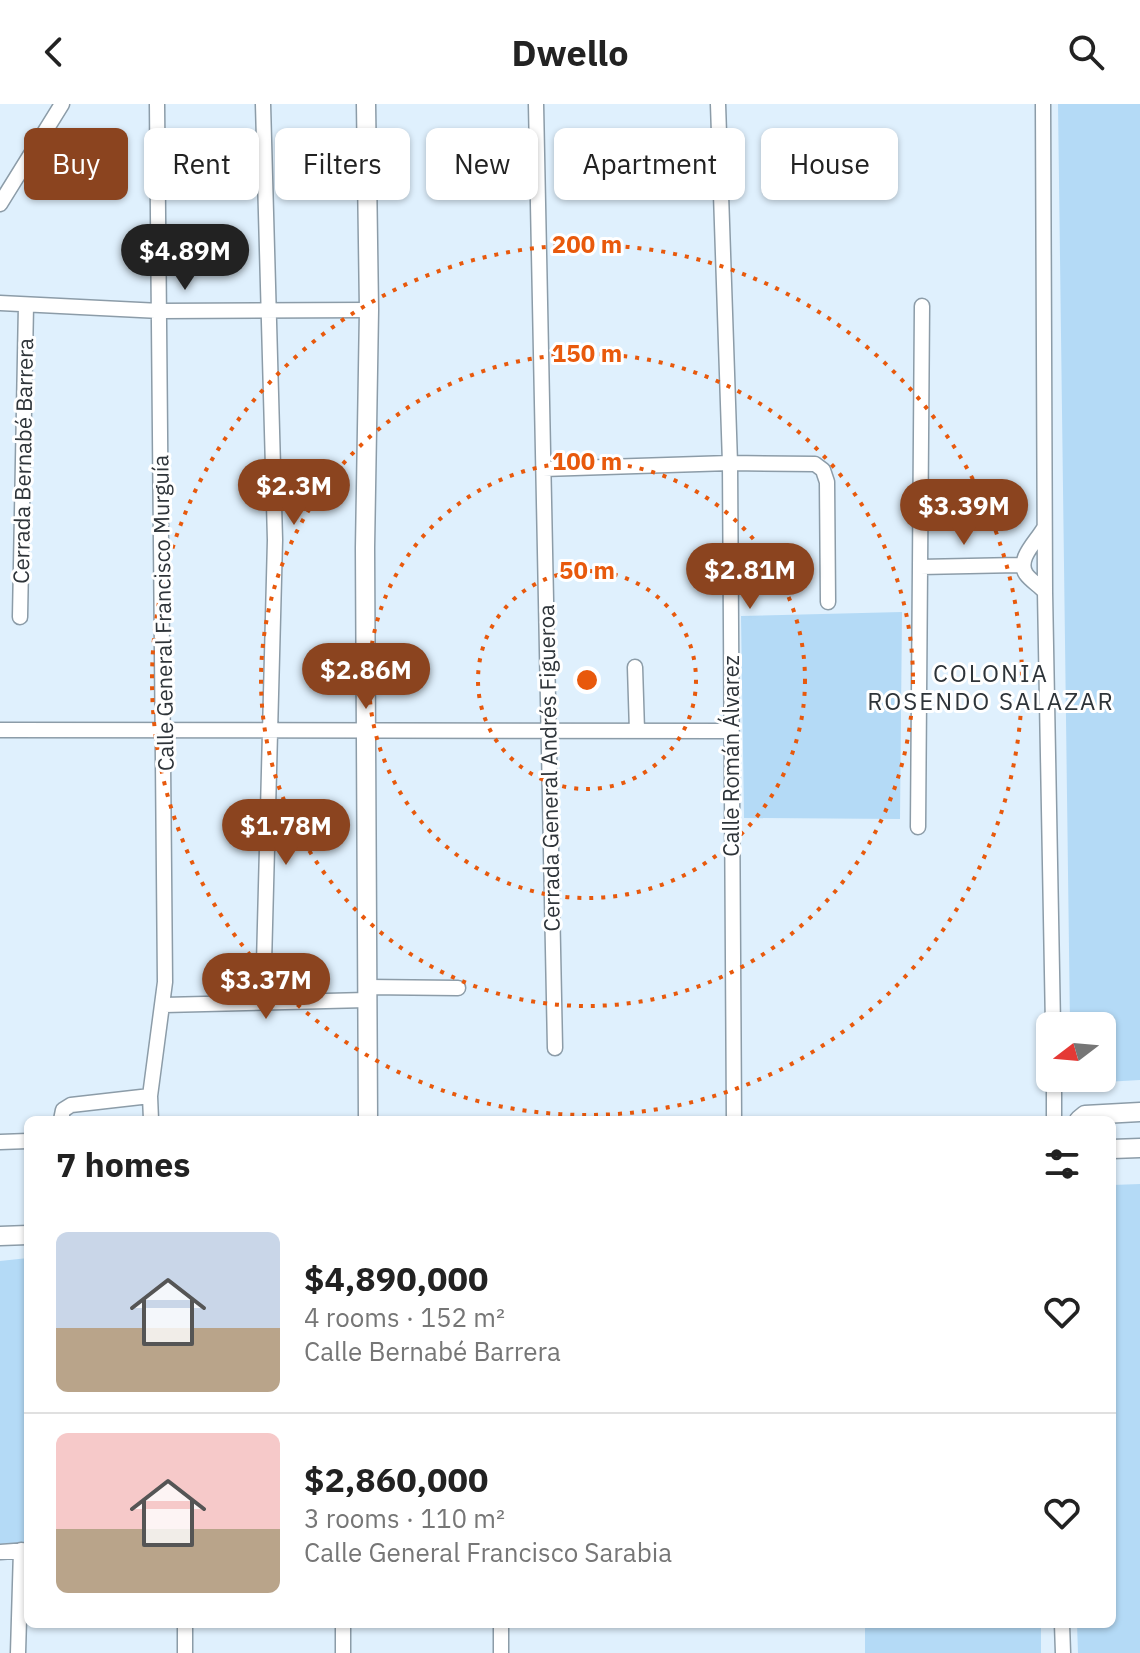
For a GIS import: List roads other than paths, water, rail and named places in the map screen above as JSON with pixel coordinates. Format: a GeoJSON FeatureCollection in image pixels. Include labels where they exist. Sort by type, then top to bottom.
{"type":"FeatureCollection","features":[{"type":"Feature","properties":{"kind":"street"},"geometry":{"type":"LineString","coordinates":[[0,204],[62,104]]}},
{"type":"Feature","properties":{"kind":"street","name":"Calle General Francisco Murguía"},"geometry":{"type":"LineString","coordinates":[[151,1116],[150,1096],[164,1005],[165,731],[157,104]]}},
{"type":"Feature","properties":{"kind":"street"},"geometry":{"type":"LineString","coordinates":[[263,104],[275,540],[263,1002]]}},
{"type":"Feature","properties":{"kind":"street"},"geometry":{"type":"LineString","coordinates":[[366,104],[369,310],[365,548],[368,1116]]}},
{"type":"Feature","properties":{"kind":"street","name":"Cerrada General Andrés Figueroa"},"geometry":{"type":"LineString","coordinates":[[536,104],[555,1048]]}},
{"type":"Feature","properties":{"kind":"street","name":"Calle Román Álvarez"},"geometry":{"type":"LineString","coordinates":[[718,104],[730,463],[734,1116]]}},
{"type":"Feature","properties":{"kind":"street"},"geometry":{"type":"LineString","coordinates":[[1043,104],[1045,592],[1053,1012]]}},
{"type":"Feature","properties":{"kind":"street"},"geometry":{"type":"LineString","coordinates":[[0,303],[160,311],[369,310]]}},
{"type":"Feature","properties":{"kind":"street","name":"Cerrada Bernabé Barrera"},"geometry":{"type":"LineString","coordinates":[[20,617],[26,305]]}},
{"type":"Feature","properties":{"kind":"street"},"geometry":{"type":"LineString","coordinates":[[918,827],[922,306]]}},
{"type":"Feature","properties":{"kind":"street"},"geometry":{"type":"LineString","coordinates":[[543,469],[730,463],[815,464],[823,470],[827,482],[828,602]]}},
{"type":"Feature","properties":{"kind":"street"},"geometry":{"type":"LineString","coordinates":[[1045,527],[1025,556],[1023,565],[1027,576],[1045,592]]}},
{"type":"Feature","properties":{"kind":"street"},"geometry":{"type":"LineString","coordinates":[[920,567],[1023,565]]}},
{"type":"Feature","properties":{"kind":"street"},"geometry":{"type":"LineString","coordinates":[[635,667],[637,731]]}},
{"type":"Feature","properties":{"kind":"street"},"geometry":{"type":"LineString","coordinates":[[0,730],[731,731]]}},
{"type":"Feature","properties":{"kind":"street"},"geometry":{"type":"LineString","coordinates":[[164,1005],[263,1002],[458,988]]}},
{"type":"Feature","properties":{"kind":"street"},"geometry":{"type":"LineString","coordinates":[[1054,1092],[1054,1116]]}},
{"type":"Feature","properties":{"kind":"street"},"geometry":{"type":"LineString","coordinates":[[62,1116],[63,1110],[71,1105],[150,1096]]}},
{"type":"Feature","properties":{"kind":"street"},"geometry":{"type":"LineString","coordinates":[[1084,1116],[1140,1112]]}},
{"type":"Feature","properties":{"kind":"street"},"geometry":{"type":"LineString","coordinates":[[0,1142],[24,1141]]}},
{"type":"Feature","properties":{"kind":"street"},"geometry":{"type":"LineString","coordinates":[[1116,1149],[1140,1148]]}},
{"type":"Feature","properties":{"kind":"street"},"geometry":{"type":"LineString","coordinates":[[0,1236],[24,1235]]}},
{"type":"Feature","properties":{"kind":"street"},"geometry":{"type":"LineString","coordinates":[[0,1552],[24,1550],[18,1653]]}},
{"type":"Feature","properties":{"kind":"street"},"geometry":{"type":"LineString","coordinates":[[185,1628],[185,1653]]}},
{"type":"Feature","properties":{"kind":"street"},"geometry":{"type":"LineString","coordinates":[[343,1628],[343,1653]]}},
{"type":"Feature","properties":{"kind":"street"},"geometry":{"type":"LineString","coordinates":[[501,1628],[501,1653]]}},
{"type":"Feature","properties":{"kind":"street"},"geometry":{"type":"LineString","coordinates":[[1062,1628],[1063,1653]]}},
{"type":"Feature","properties":{"kind":"district","name":"COLONIA ROSENDO SALAZAR"},"geometry":{"type":"Point","coordinates":[991,688]}}]}
